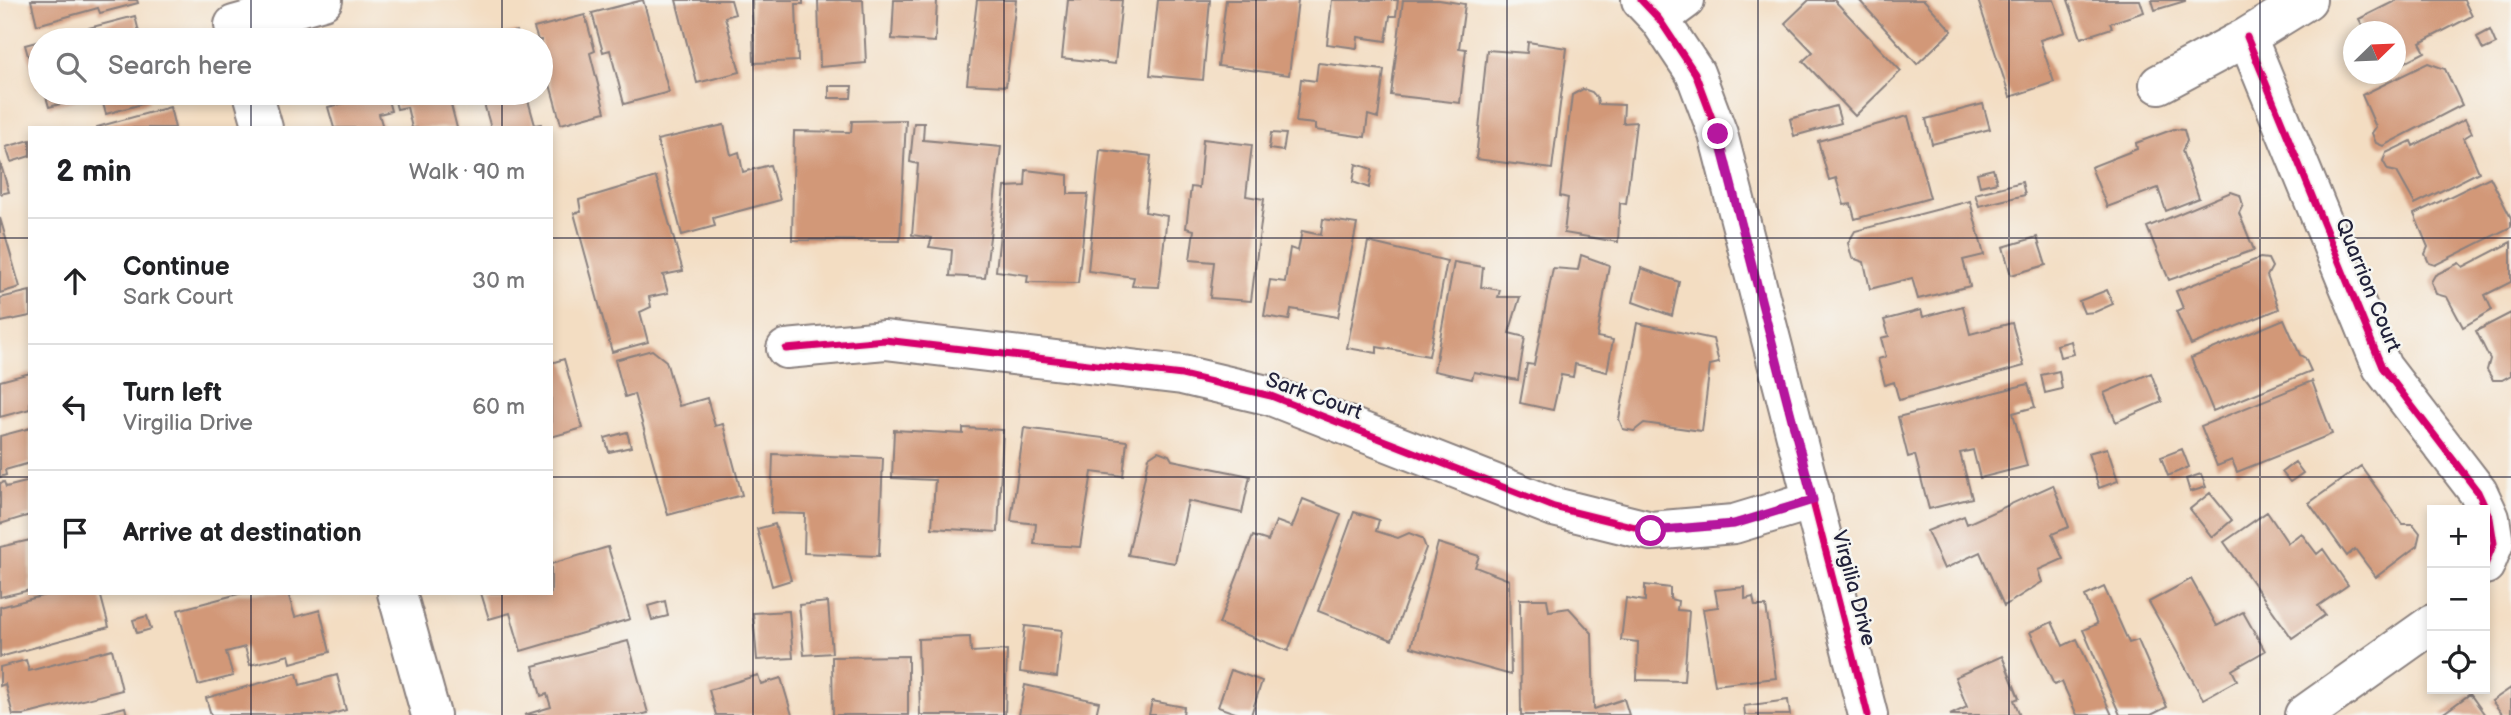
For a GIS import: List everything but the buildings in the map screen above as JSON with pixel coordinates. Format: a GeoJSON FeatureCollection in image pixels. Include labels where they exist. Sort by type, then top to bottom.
{"type":"FeatureCollection","features":[{"type":"Feature","properties":{"kind":"street"},"geometry":{"type":"LineString","coordinates":[[233,22],[323,0]]}},
{"type":"Feature","properties":{"kind":"street"},"geometry":{"type":"LineString","coordinates":[[2159,84],[2248,37],[2306,0]]}},
{"type":"Feature","properties":{"kind":"street","name":"Virgilia Drive"},"geometry":{"type":"LineString","coordinates":[[1662,6],[1695,73],[1718,134],[1868,715]]}},
{"type":"Feature","properties":{"kind":"street","name":"Quarrion Court"},"geometry":{"type":"LineString","coordinates":[[2248,37],[2382,367],[2478,492],[2484,505]]}},
{"type":"Feature","properties":{"kind":"street"},"geometry":{"type":"LineString","coordinates":[[256,105],[262,126]]}},
{"type":"Feature","properties":{"kind":"street","name":"Sark Court"},"geometry":{"type":"LineString","coordinates":[[786,349],[885,340],[1182,375],[1271,396],[1554,507],[1651,531],[1734,524],[1813,500]]}},
{"type":"Feature","properties":{"kind":"street","name":"Quarrion Court"},"geometry":{"type":"LineString","coordinates":[[2490,518],[2494,543],[2490,553]]}},
{"type":"Feature","properties":{"kind":"street"},"geometry":{"type":"LineString","coordinates":[[398,595],[431,715]]}},
{"type":"Feature","properties":{"kind":"street"},"geometry":{"type":"LineString","coordinates":[[2304,715],[2427,628]]}},
{"type":"Feature","properties":{"kind":"cycle path"},"geometry":{"type":"LineString","coordinates":[[1641,0],[1659,19],[1695,73],[1718,134],[1868,715]]}},
{"type":"Feature","properties":{"kind":"cycle path"},"geometry":{"type":"LineString","coordinates":[[2247,37],[2382,367],[2478,492],[2484,505]]}},
{"type":"Feature","properties":{"kind":"cycle path"},"geometry":{"type":"LineString","coordinates":[[786,349],[885,340],[1182,375],[1271,396],[1554,507],[1651,531],[1734,524],[1813,500]]}},
{"type":"Feature","properties":{"kind":"cycle path"},"geometry":{"type":"LineString","coordinates":[[2490,518],[2494,543],[2490,553]]}},
{"type":"Feature","properties":{"kind":"route"},"geometry":{"type":"LineString","coordinates":[[1651,531],[1734,524],[1813,500],[1718,134]]}}]}
